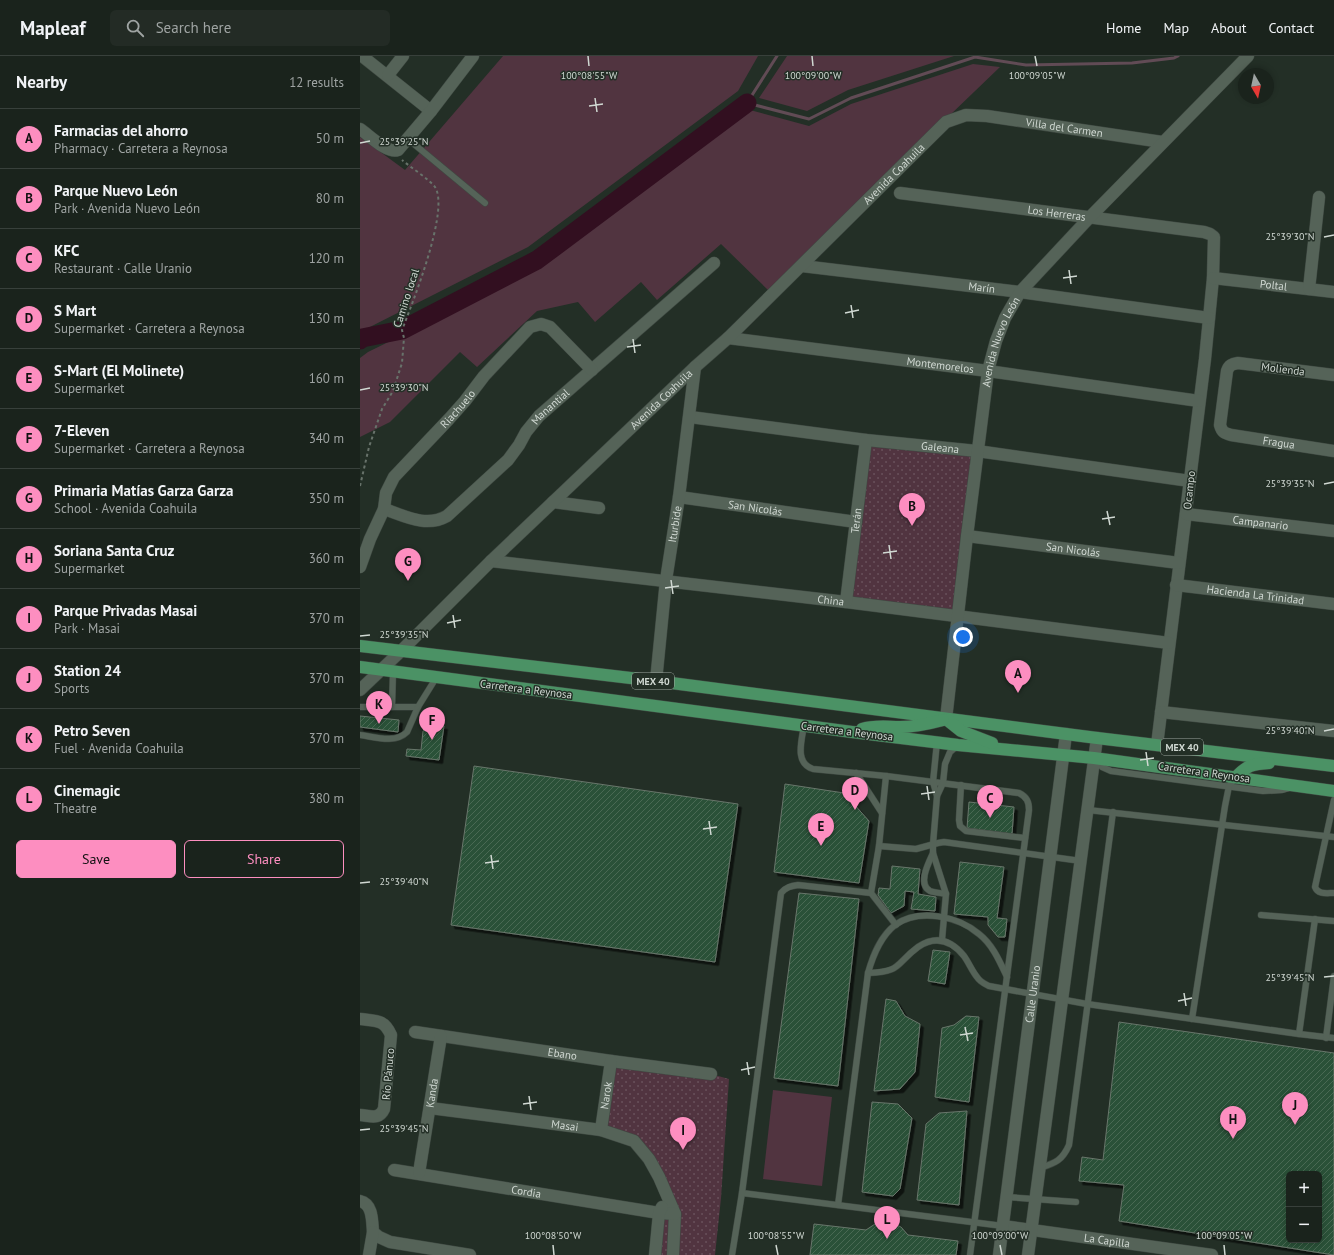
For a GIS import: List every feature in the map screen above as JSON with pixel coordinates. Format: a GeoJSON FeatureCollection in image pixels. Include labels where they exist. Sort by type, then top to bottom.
{"type":"FeatureCollection","features":[{"type":"Feature","properties":{"kind":"main road","name":"Carretera a Reynosa"},"geometry":{"type":"LineString","coordinates":[[360,646],[656,681],[1097,738],[1334,766]]}},
{"type":"Feature","properties":{"kind":"main road","name":"Carretera a Reynosa"},"geometry":{"type":"LineString","coordinates":[[360,667],[852,732],[1094,758],[1233,782],[1300,786],[1334,791]]}},
{"type":"Feature","properties":{"kind":"main road"},"geometry":{"type":"LineString","coordinates":[[852,732],[868,727],[923,726],[946,719],[962,730],[1009,749]]}},
{"type":"Feature","properties":{"kind":"main road"},"geometry":{"type":"LineString","coordinates":[[1233,782],[1247,767],[1256,763],[1298,761]]}},
{"type":"Feature","properties":{"kind":"street"},"geometry":{"type":"LineString","coordinates":[[362,56],[388,75],[431,111]]}},
{"type":"Feature","properties":{"kind":"street"},"geometry":{"type":"LineString","coordinates":[[388,75],[402,56]]}},
{"type":"Feature","properties":{"kind":"street"},"geometry":{"type":"LineString","coordinates":[[360,129],[387,149],[395,151],[402,147],[473,56]]}},
{"type":"Feature","properties":{"kind":"street","name":"Avenida Nuevo León"},"geometry":{"type":"LineString","coordinates":[[946,719],[977,451],[988,371],[998,335],[1005,318],[1020,292],[1162,142],[1248,56]]}},
{"type":"Feature","properties":{"kind":"street","name":"Villa del Carmen"},"geometry":{"type":"LineString","coordinates":[[966,115],[988,116],[1162,142]]}},
{"type":"Feature","properties":{"kind":"street","name":"Avenida Coahuila"},"geometry":{"type":"LineString","coordinates":[[360,690],[491,561],[695,367],[728,338],[946,122],[966,115]]}},
{"type":"Feature","properties":{"kind":"street","name":"Los Herreras"},"geometry":{"type":"LineString","coordinates":[[900,193],[1204,232],[1212,235]]}},
{"type":"Feature","properties":{"kind":"street"},"geometry":{"type":"LineString","coordinates":[[1309,289],[1319,198]]}},
{"type":"Feature","properties":{"kind":"street","name":"Ocampo"},"geometry":{"type":"LineString","coordinates":[[1158,745],[1209,318],[1213,278],[1214,241],[1212,235]]}},
{"type":"Feature","properties":{"kind":"street","name":"Manantial"},"geometry":{"type":"LineString","coordinates":[[384,509],[417,520],[430,522],[440,520],[447,516],[508,460],[526,432],[539,416],[714,263]]}},
{"type":"Feature","properties":{"kind":"street","name":"Marín"},"geometry":{"type":"LineString","coordinates":[[802,266],[1020,292],[1209,318]]}},
{"type":"Feature","properties":{"kind":"street","name":"Poltal"},"geometry":{"type":"LineString","coordinates":[[1213,278],[1334,292]]}},
{"type":"Feature","properties":{"kind":"street","name":"Riachuelo"},"geometry":{"type":"LineString","coordinates":[[360,566],[370,539],[384,509],[386,493],[394,476],[465,402],[484,376],[530,327],[541,324],[550,327],[592,370]]}},
{"type":"Feature","properties":{"kind":"street","name":"Montemorelos"},"geometry":{"type":"LineString","coordinates":[[728,338],[988,371],[1199,401]]}},
{"type":"Feature","properties":{"kind":"street","name":"Molienda"},"geometry":{"type":"LineString","coordinates":[[1224,434],[1220,425],[1227,371],[1229,366],[1232,364],[1238,363],[1334,375]]}},
{"type":"Feature","properties":{"kind":"street","name":"Iturbide"},"geometry":{"type":"LineString","coordinates":[[656,681],[666,580],[679,497],[695,367]]}},
{"type":"Feature","properties":{"kind":"street","name":"Galeana"},"geometry":{"type":"LineString","coordinates":[[690,416],[866,440],[977,451],[1190,481]]}},
{"type":"Feature","properties":{"kind":"street","name":"Fragua"},"geometry":{"type":"LineString","coordinates":[[1224,434],[1334,450]]}},
{"type":"Feature","properties":{"kind":"street","name":"Terán"},"geometry":{"type":"LineString","coordinates":[[846,602],[866,440]]}},
{"type":"Feature","properties":{"kind":"street","name":"San Nicolás"},"geometry":{"type":"LineString","coordinates":[[679,497],[856,522]]}},
{"type":"Feature","properties":{"kind":"street"},"geometry":{"type":"LineString","coordinates":[[553,502],[599,508]]}},
{"type":"Feature","properties":{"kind":"street","name":"Campanario"},"geometry":{"type":"LineString","coordinates":[[1186,514],[1334,531]]}},
{"type":"Feature","properties":{"kind":"street","name":"San Nicolás"},"geometry":{"type":"LineString","coordinates":[[967,536],[1179,563]]}},
{"type":"Feature","properties":{"kind":"street","name":"China"},"geometry":{"type":"LineString","coordinates":[[491,561],[666,580],[1169,643]]}},
{"type":"Feature","properties":{"kind":"street","name":"Hacienda La Trinidad"},"geometry":{"type":"LineString","coordinates":[[1176,585],[1334,604]]}},
{"type":"Feature","properties":{"kind":"street"},"geometry":{"type":"LineString","coordinates":[[1162,712],[1334,731]]}},
{"type":"Feature","properties":{"kind":"street","name":"Calle Uranio"},"geometry":{"type":"LineString","coordinates":[[999,1255],[1066,734]]}},
{"type":"Feature","properties":{"kind":"street"},"geometry":{"type":"LineString","coordinates":[[1028,1255],[1097,738]]}},
{"type":"Feature","properties":{"kind":"street","name":"Río Pánuco"},"geometry":{"type":"LineString","coordinates":[[360,1020],[382,1022],[388,1027],[391,1035],[384,1109],[382,1114],[378,1116],[360,1115]]}},
{"type":"Feature","properties":{"kind":"street","name":"Ebano"},"geometry":{"type":"LineString","coordinates":[[415,1032],[710,1074]]}},
{"type":"Feature","properties":{"kind":"street","name":"Kanda"},"geometry":{"type":"LineString","coordinates":[[419,1174],[441,1036]]}},
{"type":"Feature","properties":{"kind":"street","name":"Narok"},"geometry":{"type":"LineString","coordinates":[[601,1130],[611,1061]]}},
{"type":"Feature","properties":{"kind":"street","name":"Masai"},"geometry":{"type":"LineString","coordinates":[[430,1108],[601,1130],[634,1142],[649,1159],[659,1177],[675,1214],[673,1255]]}},
{"type":"Feature","properties":{"kind":"street","name":"Cordia"},"geometry":{"type":"LineString","coordinates":[[394,1170],[659,1213],[675,1214]]}},
{"type":"Feature","properties":{"kind":"street"},"geometry":{"type":"LineString","coordinates":[[655,1255],[659,1213],[667,1197]]}},
{"type":"Feature","properties":{"kind":"street"},"geometry":{"type":"LineString","coordinates":[[360,1201],[364,1202],[371,1209],[373,1232],[369,1255]]}},
{"type":"Feature","properties":{"kind":"street","name":"La Capilla"},"geometry":{"type":"LineString","coordinates":[[1003,1226],[1212,1255]]}},
{"type":"Feature","properties":{"kind":"street"},"geometry":{"type":"LineString","coordinates":[[373,1232],[379,1237],[390,1242],[437,1252],[470,1255]]}},
{"type":"Feature","properties":{"kind":"lane"},"geometry":{"type":"LineString","coordinates":[[408,139],[485,203]]}},
{"type":"Feature","properties":{"kind":"lane"},"geometry":{"type":"LineString","coordinates":[[392,707],[393,672]]}},
{"type":"Feature","properties":{"kind":"lane"},"geometry":{"type":"LineString","coordinates":[[360,735],[389,739],[400,738],[406,732],[418,707],[436,678]]}},
{"type":"Feature","properties":{"kind":"lane"},"geometry":{"type":"LineString","coordinates":[[360,707],[418,707]]}},
{"type":"Feature","properties":{"kind":"lane"},"geometry":{"type":"LineString","coordinates":[[804,725],[801,755],[804,764],[813,769],[886,776],[1020,793],[1027,800],[1029,810],[970,1255]]}},
{"type":"Feature","properties":{"kind":"lane"},"geometry":{"type":"LineString","coordinates":[[937,742],[933,782],[937,796]]}},
{"type":"Feature","properties":{"kind":"lane"},"geometry":{"type":"LineString","coordinates":[[942,940],[946,894],[934,853],[933,844],[937,796],[943,783],[945,764],[950,752],[958,744]]}},
{"type":"Feature","properties":{"kind":"lane"},"geometry":{"type":"LineString","coordinates":[[856,773],[882,813]]}},
{"type":"Feature","properties":{"kind":"lane"},"geometry":{"type":"LineString","coordinates":[[871,893],[879,846],[886,776]]}},
{"type":"Feature","properties":{"kind":"lane"},"geometry":{"type":"LineString","coordinates":[[1192,1019],[1223,825],[1233,782]]}},
{"type":"Feature","properties":{"kind":"lane"},"geometry":{"type":"LineString","coordinates":[[961,786],[958,820],[960,826],[966,831],[1025,838]]}},
{"type":"Feature","properties":{"kind":"lane"},"geometry":{"type":"LineString","coordinates":[[1334,800],[1316,887],[1317,891],[1320,893],[1334,893]]}},
{"type":"Feature","properties":{"kind":"lane"},"geometry":{"type":"LineString","coordinates":[[1088,810],[1334,837]]}},
{"type":"Feature","properties":{"kind":"lane"},"geometry":{"type":"LineString","coordinates":[[1040,1168],[1059,1160],[1065,1154],[1068,1145],[1113,812]]}},
{"type":"Feature","properties":{"kind":"lane"},"geometry":{"type":"LineString","coordinates":[[879,846],[916,849],[944,842],[1050,858],[1081,861]]}},
{"type":"Feature","properties":{"kind":"lane"},"geometry":{"type":"LineString","coordinates":[[934,853],[925,872],[924,882],[926,887],[931,891],[946,894]]}},
{"type":"Feature","properties":{"kind":"lane"},"geometry":{"type":"LineString","coordinates":[[732,1255],[742,1193],[781,893],[784,888],[798,885],[871,893],[896,925]]}},
{"type":"Feature","properties":{"kind":"lane"},"geometry":{"type":"LineString","coordinates":[[1261,915],[1334,921]]}},
{"type":"Feature","properties":{"kind":"lane"},"geometry":{"type":"LineString","coordinates":[[838,1205],[868,973],[877,946],[885,935],[896,925],[915,917],[944,917],[968,926],[980,934],[995,953],[1007,977]]}},
{"type":"Feature","properties":{"kind":"lane"},"geometry":{"type":"LineString","coordinates":[[1299,1034],[1315,919]]}},
{"type":"Feature","properties":{"kind":"lane"},"geometry":{"type":"LineString","coordinates":[[868,973],[893,970],[918,948],[929,942],[942,940],[950,943],[964,956],[977,978],[982,983],[989,986],[1087,1004],[1334,1038]]}},
{"type":"Feature","properties":{"kind":"lane"},"geometry":{"type":"LineString","coordinates":[[1326,1038],[1334,976]]}},
{"type":"Feature","properties":{"kind":"lane"},"geometry":{"type":"LineString","coordinates":[[742,1193],[1003,1226]]}},
{"type":"Feature","properties":{"kind":"lane"},"geometry":{"type":"LineString","coordinates":[[1006,1197],[1076,1202]]}},
{"type":"Feature","properties":{"kind":"path","name":"Camino local"},"geometry":{"type":"LineString","coordinates":[[360,486],[369,447],[382,410],[394,391],[402,363],[404,338],[402,330],[423,272],[438,219],[439,196],[434,186],[401,159],[395,151]]}},
{"type":"Feature","properties":{"kind":"shaded area"},"geometry":{"type":"Polygon","coordinates":[[[503,56],[758,56],[738,91],[528,247],[360,332],[360,137],[405,170],[503,56]]]}},
{"type":"Feature","properties":{"kind":"shaded area"},"geometry":{"type":"Polygon","coordinates":[[[787,56],[954,56],[848,90],[807,111],[759,98],[787,56]]]}},
{"type":"Feature","properties":{"kind":"shaded area"},"geometry":{"type":"Polygon","coordinates":[[[973,64],[1000,67],[768,290],[721,244],[657,300],[641,282],[595,322],[578,302],[537,311],[477,367],[460,352],[390,422],[360,437],[360,358],[368,352],[533,271],[750,110],[809,126],[851,104],[973,64]]]}},
{"type":"Feature","properties":{"kind":"shaded area"},"geometry":{"type":"Polygon","coordinates":[[[866,440],[977,451],[958,616],[847,602],[866,440]]]}},
{"type":"Feature","properties":{"kind":"shaded area"},"geometry":{"type":"Polygon","coordinates":[[[611,1061],[711,1074],[729,1079],[721,1198],[715,1255],[655,1255],[667,1197],[634,1141],[601,1130],[611,1061]]]}},
{"type":"Feature","properties":{"kind":"shaded area"},"geometry":{"type":"Polygon","coordinates":[[[773,1090],[832,1097],[822,1186],[763,1179],[773,1090]]]}},
{"type":"Feature","properties":{"kind":"building"},"geometry":{"type":"Polygon","coordinates":[[[360,716],[399,720],[398,732],[360,727],[360,716]]]}},
{"type":"Feature","properties":{"kind":"building"},"geometry":{"type":"Polygon","coordinates":[[[430,725],[444,726],[439,760],[406,756],[407,749],[421,750],[423,731],[430,725]]]}},
{"type":"Feature","properties":{"kind":"building"},"geometry":{"type":"Polygon","coordinates":[[[474,766],[738,804],[715,962],[451,925],[474,766]]]}},
{"type":"Feature","properties":{"kind":"building"},"geometry":{"type":"Polygon","coordinates":[[[785,784],[844,793],[869,821],[859,883],[774,872],[785,784]]]}},
{"type":"Feature","properties":{"kind":"building"},"geometry":{"type":"Polygon","coordinates":[[[969,802],[1014,807],[1012,834],[967,828],[969,802]]]}},
{"type":"Feature","properties":{"kind":"building"},"geometry":{"type":"Polygon","coordinates":[[[960,862],[1004,867],[997,918],[1007,919],[1005,937],[998,937],[988,925],[988,917],[954,914],[960,862]]]}},
{"type":"Feature","properties":{"kind":"building"},"geometry":{"type":"Polygon","coordinates":[[[892,866],[920,869],[918,894],[936,897],[935,911],[911,909],[914,892],[905,891],[904,906],[891,913],[878,895],[879,888],[890,889],[892,866]]]}},
{"type":"Feature","properties":{"kind":"building"},"geometry":{"type":"Polygon","coordinates":[[[799,893],[859,899],[838,1086],[774,1078],[799,893]]]}},
{"type":"Feature","properties":{"kind":"building"},"geometry":{"type":"Polygon","coordinates":[[[933,950],[950,952],[945,984],[928,981],[933,950]]]}},
{"type":"Feature","properties":{"kind":"building"},"geometry":{"type":"Polygon","coordinates":[[[886,999],[896,1001],[905,1016],[920,1024],[915,1072],[900,1089],[874,1091],[886,999]]]}},
{"type":"Feature","properties":{"kind":"building"},"geometry":{"type":"Polygon","coordinates":[[[966,1016],[979,1017],[969,1102],[935,1097],[942,1028],[954,1025],[966,1016]]]}},
{"type":"Feature","properties":{"kind":"building"},"geometry":{"type":"Polygon","coordinates":[[[1119,1022],[1334,1053],[1334,1255],[1119,1221],[1124,1185],[1079,1181],[1082,1157],[1103,1160],[1119,1022]]]}},
{"type":"Feature","properties":{"kind":"building"},"geometry":{"type":"Polygon","coordinates":[[[872,1102],[898,1104],[912,1118],[900,1189],[893,1196],[862,1192],[872,1102]]]}},
{"type":"Feature","properties":{"kind":"building"},"geometry":{"type":"Polygon","coordinates":[[[967,1111],[959,1205],[917,1200],[926,1124],[939,1113],[967,1111]]]}},
{"type":"Feature","properties":{"kind":"building"},"geometry":{"type":"Polygon","coordinates":[[[889,1222],[901,1227],[908,1235],[958,1241],[956,1255],[810,1255],[814,1224],[866,1230],[875,1224],[889,1222]]]}},
{"type":"Feature","properties":{"kind":"waterway"},"geometry":{"type":"LineString","coordinates":[[777,56],[747,103],[809,119],[851,98],[975,57],[1026,65],[1132,63],[1174,58],[1178,56]]}},
{"type":"Feature","properties":{"kind":"waterway"},"geometry":{"type":"LineString","coordinates":[[360,340],[362,338],[402,330],[537,260],[747,103]]}},
{"type":"Feature","properties":{"kind":"place","name":"Parque Nuevo León"},"geometry":{"type":"Point","coordinates":[912,526]}},
{"type":"Feature","properties":{"kind":"place","name":"Primaria Matías Garza Garza"},"geometry":{"type":"Point","coordinates":[408,581]}},
{"type":"Feature","properties":{"kind":"place","name":"Farmacias del ahorro"},"geometry":{"type":"Point","coordinates":[1018,693]}},
{"type":"Feature","properties":{"kind":"place","name":"Petro Seven"},"geometry":{"type":"Point","coordinates":[379,724]}},
{"type":"Feature","properties":{"kind":"place","name":"7-Eleven"},"geometry":{"type":"Point","coordinates":[432,740]}},
{"type":"Feature","properties":{"kind":"place","name":"S Mart"},"geometry":{"type":"Point","coordinates":[855,810]}},
{"type":"Feature","properties":{"kind":"place","name":"KFC"},"geometry":{"type":"Point","coordinates":[990,818]}},
{"type":"Feature","properties":{"kind":"place","name":"S-Mart (El Molinete)"},"geometry":{"type":"Point","coordinates":[821,846]}},
{"type":"Feature","properties":{"kind":"place","name":"Station 24"},"geometry":{"type":"Point","coordinates":[1295,1125]}},
{"type":"Feature","properties":{"kind":"place","name":"Soriana Santa Cruz"},"geometry":{"type":"Point","coordinates":[1233,1139]}},
{"type":"Feature","properties":{"kind":"place","name":"Parque Privadas Masai"},"geometry":{"type":"Point","coordinates":[683,1150]}},
{"type":"Feature","properties":{"kind":"place","name":"Cinemagic"},"geometry":{"type":"Point","coordinates":[887,1239]}}]}
